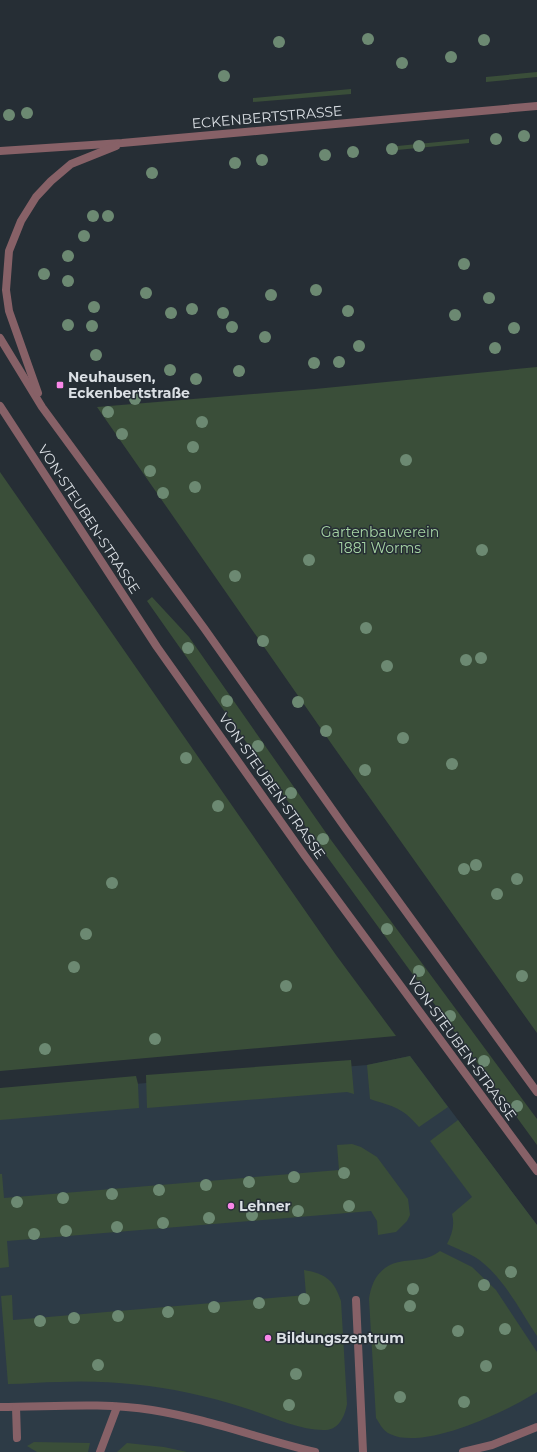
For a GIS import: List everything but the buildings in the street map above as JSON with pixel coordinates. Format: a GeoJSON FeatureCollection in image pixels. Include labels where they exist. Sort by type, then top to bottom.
{"type":"FeatureCollection","features":[{"type":"Feature","properties":{"kind":"street","name":"ECKENBERTSTRASSE"},"geometry":{"type":"LineString","coordinates":[[0,151],[122,143],[537,106]]}},
{"type":"Feature","properties":{"kind":"street"},"geometry":{"type":"LineString","coordinates":[[42,407],[9,311],[6,290],[9,251],[21,221],[36,197],[51,181],[71,164],[122,143]]}},
{"type":"Feature","properties":{"kind":"street","name":"VON-STEUBEN-STRASSE"},"geometry":{"type":"LineString","coordinates":[[0,338],[42,407],[204,628],[346,829],[537,1092]]}},
{"type":"Feature","properties":{"kind":"street","name":"VON-STEUBEN-STRASSE"},"geometry":{"type":"LineString","coordinates":[[0,406],[157,647],[305,856],[537,1171]]}},
{"type":"Feature","properties":{"kind":"street"},"geometry":{"type":"LineString","coordinates":[[356,1300],[362,1452]]}},
{"type":"Feature","properties":{"kind":"street"},"geometry":{"type":"LineString","coordinates":[[0,1407],[83,1406],[150,1410],[186,1416],[315,1452]]}},
{"type":"Feature","properties":{"kind":"street"},"geometry":{"type":"LineString","coordinates":[[16,1407],[17,1438]]}},
{"type":"Feature","properties":{"kind":"street"},"geometry":{"type":"LineString","coordinates":[[100,1452],[117,1407]]}},
{"type":"Feature","properties":{"kind":"street"},"geometry":{"type":"LineString","coordinates":[[463,1452],[492,1445],[537,1427]]}},
{"type":"Feature","properties":{"kind":"shaded area","name":"Bildungszentrum"},"geometry":{"type":"Polygon","coordinates":[[[410,1056],[537,1225],[537,1452],[0,1452],[0,1095],[367,1065],[410,1056]]]}},
{"type":"Feature","properties":{"kind":"green space"},"geometry":{"type":"Polygon","coordinates":[[[537,72],[537,77],[486,82],[486,77],[537,72]]]}},
{"type":"Feature","properties":{"kind":"green space"},"geometry":{"type":"Polygon","coordinates":[[[351,89],[351,94],[253,102],[253,98],[351,89]]]}},
{"type":"Feature","properties":{"kind":"green space"},"geometry":{"type":"Polygon","coordinates":[[[469,139],[469,143],[387,151],[387,147],[469,139]]]}},
{"type":"Feature","properties":{"kind":"green space","name":"Gartenbauverein 1881 Worms"},"geometry":{"type":"Polygon","coordinates":[[[537,367],[537,1033],[333,746],[97,407],[315,389],[537,367]]]}},
{"type":"Feature","properties":{"kind":"green space"},"geometry":{"type":"Polygon","coordinates":[[[0,472],[336,955],[396,1036],[0,1071],[0,472]]]}},
{"type":"Feature","properties":{"kind":"green space"},"geometry":{"type":"Polygon","coordinates":[[[152,597],[189,637],[331,840],[537,1119],[537,1145],[320,847],[147,601],[152,597]]]}},
{"type":"Feature","properties":{"kind":"green space"},"geometry":{"type":"Polygon","coordinates":[[[410,1056],[448,1107],[419,1127],[408,1115],[397,1108],[370,1099],[367,1065],[410,1056]]]}},
{"type":"Feature","properties":{"kind":"green space"},"geometry":{"type":"Polygon","coordinates":[[[351,1060],[354,1094],[347,1092],[147,1108],[146,1075],[351,1060]]]}},
{"type":"Feature","properties":{"kind":"green space"},"geometry":{"type":"Polygon","coordinates":[[[136,1076],[138,1084],[139,1108],[0,1120],[0,1088],[136,1076]]]}},
{"type":"Feature","properties":{"kind":"green space"},"geometry":{"type":"Polygon","coordinates":[[[458,1120],[537,1225],[537,1336],[496,1275],[478,1259],[447,1244],[452,1229],[452,1214],[472,1197],[430,1141],[458,1120]]]}},
{"type":"Feature","properties":{"kind":"green space"},"geometry":{"type":"Polygon","coordinates":[[[352,1144],[361,1147],[377,1157],[408,1199],[410,1215],[407,1221],[396,1232],[378,1235],[377,1221],[371,1211],[7,1241],[9,1267],[0,1268],[0,1174],[2,1174],[4,1198],[339,1170],[337,1145],[352,1144]]]}},
{"type":"Feature","properties":{"kind":"green space"},"geometry":{"type":"Polygon","coordinates":[[[440,1251],[472,1267],[496,1290],[537,1352],[537,1392],[506,1409],[465,1426],[423,1437],[405,1438],[385,1431],[376,1418],[369,1299],[370,1291],[379,1273],[390,1265],[404,1261],[426,1258],[440,1251]]]}},
{"type":"Feature","properties":{"kind":"green space"},"geometry":{"type":"Polygon","coordinates":[[[304,1270],[324,1276],[328,1279],[335,1288],[341,1301],[347,1404],[341,1421],[331,1429],[316,1430],[296,1426],[224,1402],[157,1387],[124,1383],[92,1382],[8,1384],[1,1296],[12,1295],[13,1320],[306,1295],[304,1270]]]}},
{"type":"Feature","properties":{"kind":"green space"},"geometry":{"type":"Polygon","coordinates":[[[34,1442],[90,1443],[88,1452],[37,1452],[27,1446],[34,1442]]]}},
{"type":"Feature","properties":{"kind":"green space"},"geometry":{"type":"Polygon","coordinates":[[[127,1443],[164,1447],[187,1452],[117,1452],[127,1443]]]}},
{"type":"Feature","properties":{"kind":"place","name":"Neuhausen, Eckenbertstraße"},"geometry":{"type":"Point","coordinates":[60,385]}},
{"type":"Feature","properties":{"kind":"place","name":"Lehner"},"geometry":{"type":"Point","coordinates":[231,1206]}},
{"type":"Feature","properties":{"kind":"place","name":"Bildungszentrum"},"geometry":{"type":"Point","coordinates":[268,1338]}}]}
